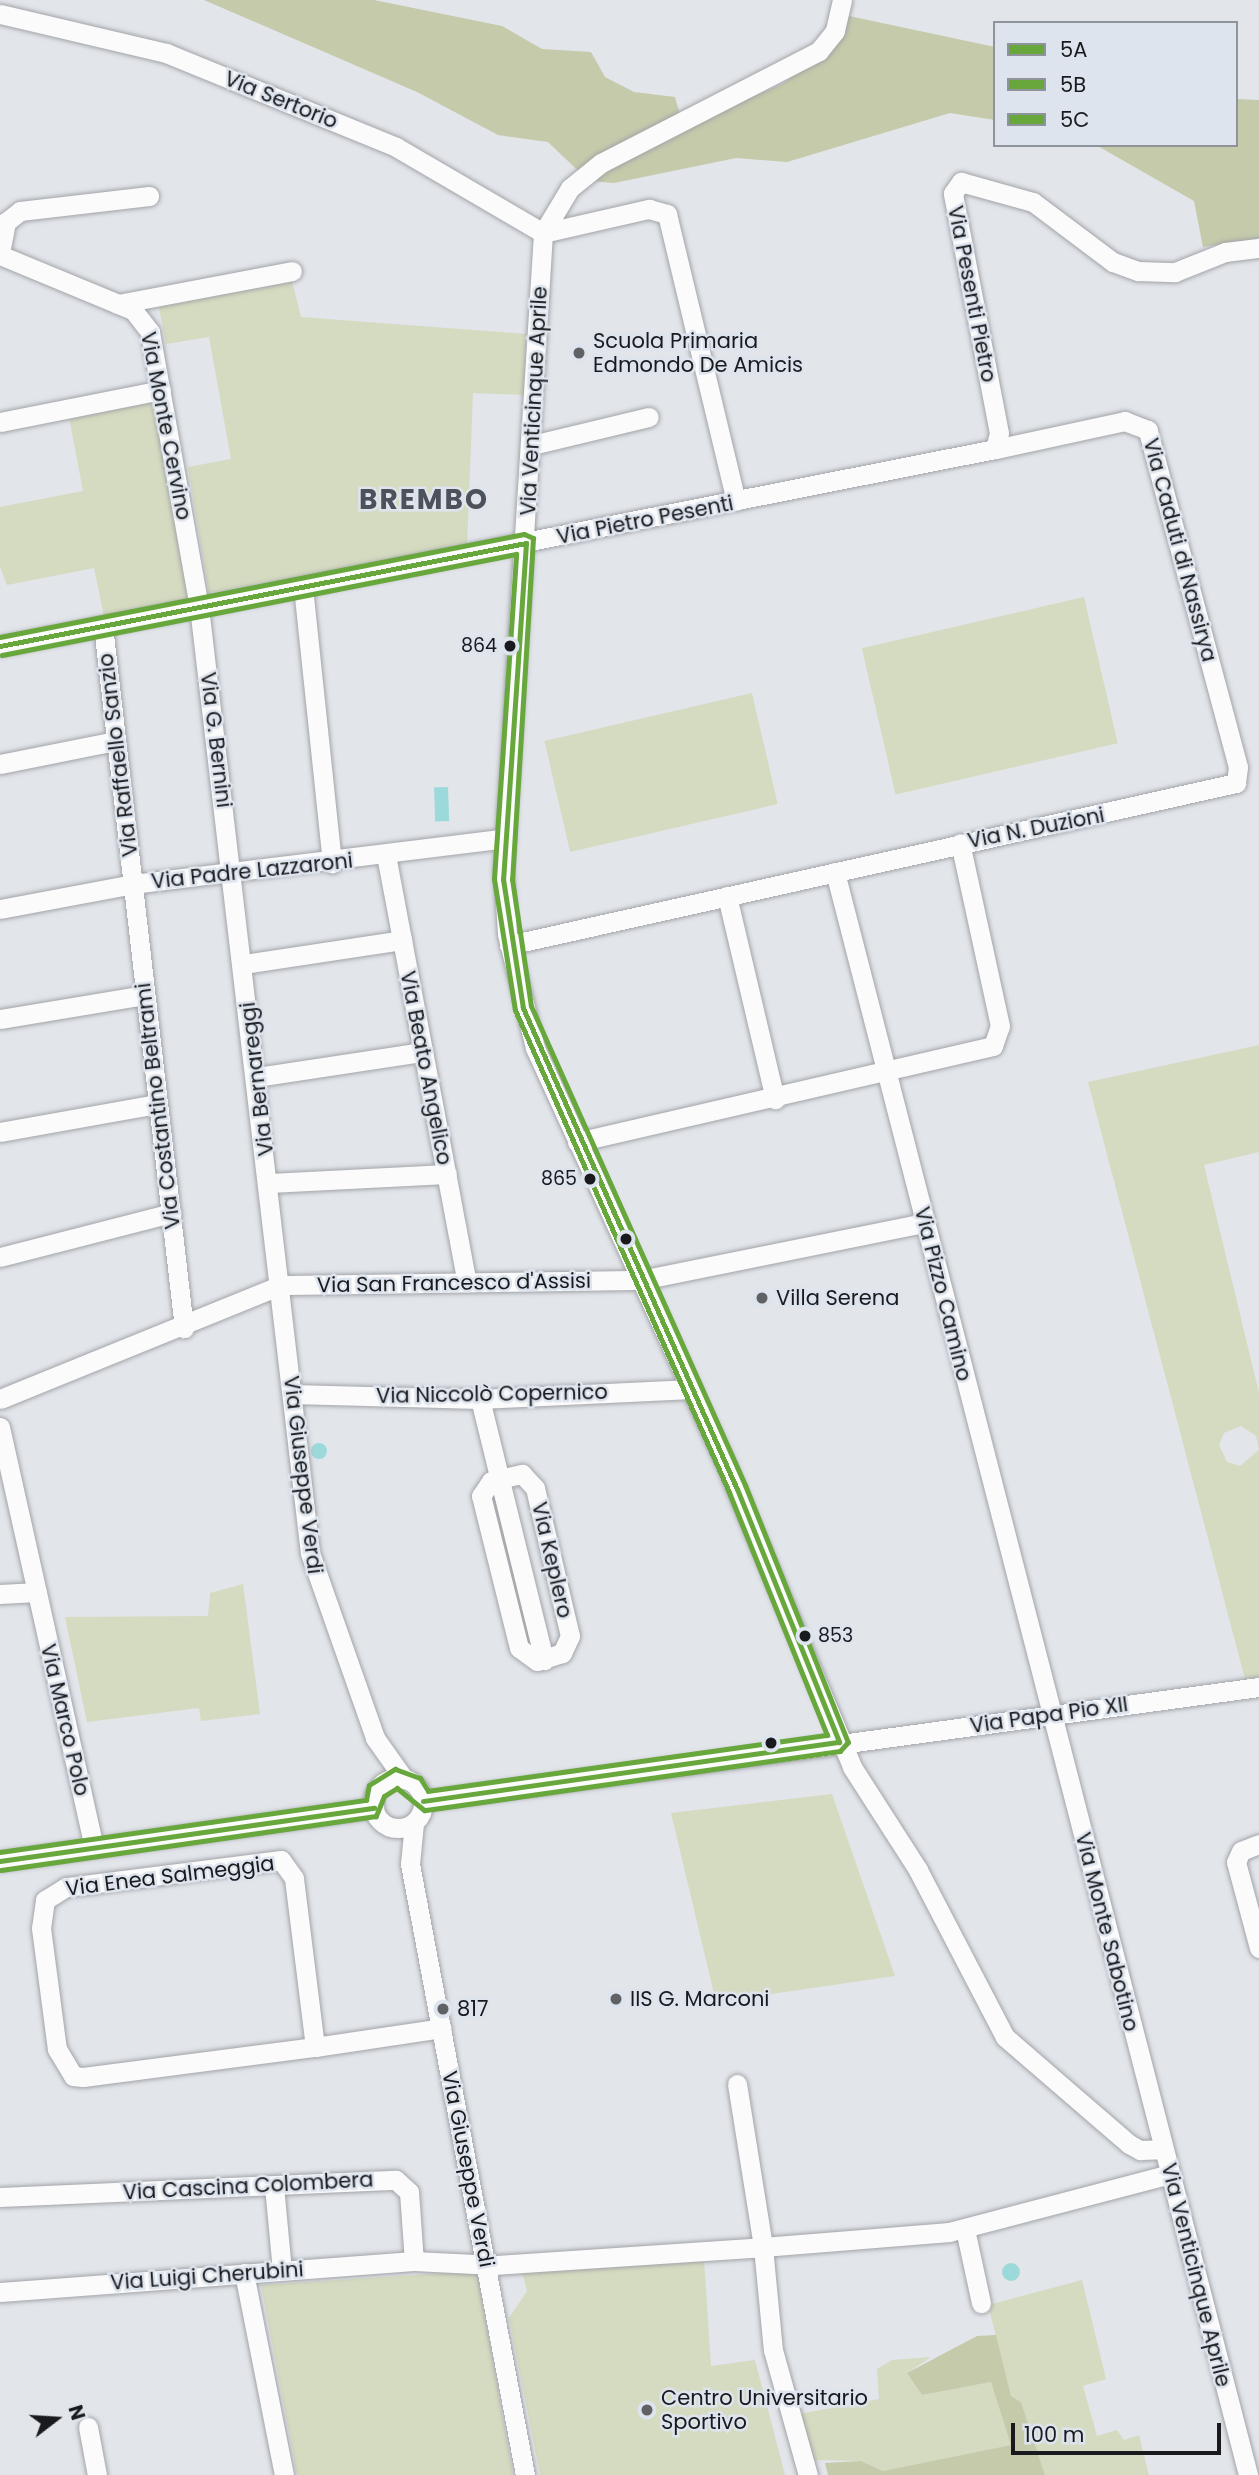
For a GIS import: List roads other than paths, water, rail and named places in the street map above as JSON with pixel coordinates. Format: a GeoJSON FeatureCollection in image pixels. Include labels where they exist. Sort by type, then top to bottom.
{"type":"FeatureCollection","features":[{"type":"Feature","properties":{"kind":"street","name":"Via Venticinque Aprile"},"geometry":{"type":"LineString","coordinates":[[842,0],[835,31],[819,51],[601,163],[570,188],[543,233],[526,543],[505,838],[509,944],[530,1033],[577,1142],[692,1389],[839,1742],[918,1870],[1001,2032],[1129,2144],[1140,2150],[1163,2149],[1248,2475]]}},
{"type":"Feature","properties":{"kind":"street","name":"Via Sertorio"},"geometry":{"type":"LineString","coordinates":[[0,14],[166,53],[396,147],[543,233]]}},
{"type":"Feature","properties":{"kind":"street","name":"Via Pesenti Pietro"},"geometry":{"type":"LineString","coordinates":[[997,447],[956,185],[977,181],[1026,198],[1113,262],[1138,271],[1175,272],[1225,252],[1259,248]]}},
{"type":"Feature","properties":{"kind":"street"},"geometry":{"type":"LineString","coordinates":[[0,254],[6,222],[20,211],[149,196]]}},
{"type":"Feature","properties":{"kind":"street"},"geometry":{"type":"LineString","coordinates":[[543,233],[654,208],[670,219],[736,501]]}},
{"type":"Feature","properties":{"kind":"street","name":"Via Monte Cervino"},"geometry":{"type":"LineString","coordinates":[[0,254],[118,303],[148,325],[199,607]]}},
{"type":"Feature","properties":{"kind":"street"},"geometry":{"type":"LineString","coordinates":[[118,303],[292,271]]}},
{"type":"Feature","properties":{"kind":"street"},"geometry":{"type":"LineString","coordinates":[[0,422],[161,390]]}},
{"type":"Feature","properties":{"kind":"street"},"geometry":{"type":"LineString","coordinates":[[532,445],[649,417]]}},
{"type":"Feature","properties":{"kind":"street","name":"Via Caduti di Nassirya"},"geometry":{"type":"LineString","coordinates":[[997,447],[1125,421],[1149,430],[1239,770],[1236,783]]}},
{"type":"Feature","properties":{"kind":"street","name":"Via Pietro Pesenti"},"geometry":{"type":"LineString","coordinates":[[0,646],[997,447]]}},
{"type":"Feature","properties":{"kind":"street"},"geometry":{"type":"LineString","coordinates":[[303,587],[332,863]]}},
{"type":"Feature","properties":{"kind":"street","name":"Via G. Bernini"},"geometry":{"type":"LineString","coordinates":[[199,607],[232,873]]}},
{"type":"Feature","properties":{"kind":"street","name":"Via Raffaello Sanzio"},"geometry":{"type":"LineString","coordinates":[[103,626],[133,884]]}},
{"type":"Feature","properties":{"kind":"street"},"geometry":{"type":"LineString","coordinates":[[0,764],[116,741]]}},
{"type":"Feature","properties":{"kind":"street","name":"Via N. Duzioni"},"geometry":{"type":"LineString","coordinates":[[509,944],[1236,783]]}},
{"type":"Feature","properties":{"kind":"street","name":"Via Padre Lazzaroni"},"geometry":{"type":"LineString","coordinates":[[0,909],[133,884],[332,863],[505,838]]}},
{"type":"Feature","properties":{"kind":"street"},"geometry":{"type":"LineString","coordinates":[[577,1142],[987,1049],[1000,1037],[960,843]]}},
{"type":"Feature","properties":{"kind":"street","name":"Via Beato Angelico"},"geometry":{"type":"LineString","coordinates":[[386,855],[467,1282]]}},
{"type":"Feature","properties":{"kind":"street","name":"Via Pizzo Camino"},"geometry":{"type":"LineString","coordinates":[[835,872],[1051,1716]]}},
{"type":"Feature","properties":{"kind":"street","name":"Via Bernareggi"},"geometry":{"type":"LineString","coordinates":[[232,873],[281,1285]]}},
{"type":"Feature","properties":{"kind":"street","name":"Via Costantino Beltrami"},"geometry":{"type":"LineString","coordinates":[[133,884],[184,1328]]}},
{"type":"Feature","properties":{"kind":"street"},"geometry":{"type":"LineString","coordinates":[[727,896],[775,1099]]}},
{"type":"Feature","properties":{"kind":"street"},"geometry":{"type":"LineString","coordinates":[[244,964],[402,940]]}},
{"type":"Feature","properties":{"kind":"street"},"geometry":{"type":"LineString","coordinates":[[0,1019],[145,995]]}},
{"type":"Feature","properties":{"kind":"street"},"geometry":{"type":"LineString","coordinates":[[257,1077],[423,1052]]}},
{"type":"Feature","properties":{"kind":"street"},"geometry":{"type":"LineString","coordinates":[[0,1132],[157,1104]]}},
{"type":"Feature","properties":{"kind":"street"},"geometry":{"type":"LineString","coordinates":[[269,1182],[447,1174]]}},
{"type":"Feature","properties":{"kind":"street"},"geometry":{"type":"LineString","coordinates":[[0,1257],[171,1213]]}},
{"type":"Feature","properties":{"kind":"street","name":"Via San Francesco d'Assisi"},"geometry":{"type":"LineString","coordinates":[[0,1399],[184,1328],[281,1285],[641,1280],[924,1223]]}},
{"type":"Feature","properties":{"kind":"street","name":"Via Giuseppe Verdi"},"geometry":{"type":"LineString","coordinates":[[281,1285],[315,1576],[375,1738],[404,1779]]}},
{"type":"Feature","properties":{"kind":"street","name":"Via Niccolò Copernico"},"geometry":{"type":"LineString","coordinates":[[292,1394],[480,1399],[692,1389]]}},
{"type":"Feature","properties":{"kind":"street","name":"Via Keplero"},"geometry":{"type":"LineString","coordinates":[[480,1399],[544,1660],[562,1653],[570,1636],[538,1501],[526,1476],[500,1478]]}},
{"type":"Feature","properties":{"kind":"street","name":"Via Marco Polo"},"geometry":{"type":"LineString","coordinates":[[0,1427],[94,1848]]}},
{"type":"Feature","properties":{"kind":"street"},"geometry":{"type":"LineString","coordinates":[[0,1594],[37,1592]]}},
{"type":"Feature","properties":{"kind":"street","name":"Via Papa Pio XII"},"geometry":{"type":"LineString","coordinates":[[424,1801],[1259,1686]]}},
{"type":"Feature","properties":{"kind":"street","name":"Via Monte Sabotino"},"geometry":{"type":"LineString","coordinates":[[1051,1716],[1163,2149]]}},
{"type":"Feature","properties":{"kind":"street","name":"Via Giuseppe Verdi"},"geometry":{"type":"LineString","coordinates":[[375,1738],[375,1799]]}},
{"type":"Feature","properties":{"kind":"street"},"geometry":{"type":"LineString","coordinates":[[0,1861],[94,1848],[375,1799],[388,1780],[404,1779],[424,1801],[415,1823],[390,1827],[375,1799]]}},
{"type":"Feature","properties":{"kind":"street","name":"Via Giuseppe Verdi"},"geometry":{"type":"LineString","coordinates":[[410,1864],[415,1823]]}},
{"type":"Feature","properties":{"kind":"street","name":"Via Giuseppe Verdi"},"geometry":{"type":"LineString","coordinates":[[390,1827],[410,1864],[525,2475]]}},
{"type":"Feature","properties":{"kind":"street"},"geometry":{"type":"LineString","coordinates":[[1259,1844],[1241,1851],[1236,1862],[1259,1948]]}},
{"type":"Feature","properties":{"kind":"street","name":"Via Enea Salmeggia"},"geometry":{"type":"LineString","coordinates":[[315,2047],[293,1874],[281,1860],[66,1887],[45,1900],[41,1928],[57,2055],[73,2076],[315,2047],[442,2028]]}},
{"type":"Feature","properties":{"kind":"street"},"geometry":{"type":"LineString","coordinates":[[737,2084],[763,2247],[773,2350],[808,2475]]}},
{"type":"Feature","properties":{"kind":"street"},"geometry":{"type":"LineString","coordinates":[[414,2261],[487,2265],[763,2247],[965,2229],[1170,2174]]}},
{"type":"Feature","properties":{"kind":"street","name":"Via Cascina Colombera"},"geometry":{"type":"LineString","coordinates":[[0,2197],[400,2181],[410,2196],[414,2261]]}},
{"type":"Feature","properties":{"kind":"street"},"geometry":{"type":"LineString","coordinates":[[274,2186],[282,2270]]}},
{"type":"Feature","properties":{"kind":"street"},"geometry":{"type":"LineString","coordinates":[[965,2229],[981,2303]]}},
{"type":"Feature","properties":{"kind":"street","name":"Via Luigi Cherubini"},"geometry":{"type":"LineString","coordinates":[[0,2292],[414,2261]]}},
{"type":"Feature","properties":{"kind":"street"},"geometry":{"type":"LineString","coordinates":[[244,2273],[284,2475]]}},
{"type":"Feature","properties":{"kind":"street"},"geometry":{"type":"LineString","coordinates":[[88,2427],[97,2475]]}},
{"type":"Feature","properties":{"kind":"water"},"geometry":{"type":"Polygon","coordinates":[[[434,787],[448,787],[449,821],[435,821],[434,787]]]}},
{"type":"Feature","properties":{"kind":"water"},"geometry":{"type":"Polygon","coordinates":[[[319,1443],[327,1451],[319,1459],[311,1451],[319,1443]]]}},
{"type":"Feature","properties":{"kind":"water"},"geometry":{"type":"Polygon","coordinates":[[[1011,2263],[1017,2266],[1020,2272],[1017,2278],[1011,2281],[1005,2278],[1002,2272],[1005,2266],[1011,2263]]]}},
{"type":"Feature","properties":{"kind":"place","name":"Scuola Primaria Edmondo De Amicis"},"geometry":{"type":"Point","coordinates":[579,353]}},
{"type":"Feature","properties":{"kind":"place","name":"864"},"geometry":{"type":"Point","coordinates":[510,646]}},
{"type":"Feature","properties":{"kind":"place","name":"865"},"geometry":{"type":"Point","coordinates":[590,1179]}},
{"type":"Feature","properties":{"kind":"place","name":"Villa Serena"},"geometry":{"type":"Point","coordinates":[762,1298]}},
{"type":"Feature","properties":{"kind":"place","name":"853"},"geometry":{"type":"Point","coordinates":[805,1636]}},
{"type":"Feature","properties":{"kind":"place","name":"IIS G. Marconi"},"geometry":{"type":"Point","coordinates":[616,1999]}},
{"type":"Feature","properties":{"kind":"place","name":"817"},"geometry":{"type":"Point","coordinates":[443,2009]}},
{"type":"Feature","properties":{"kind":"place","name":"Centro Universitario Sportivo"},"geometry":{"type":"Point","coordinates":[647,2410]}},
{"type":"Feature","properties":{"kind":"district","name":"BREMBO"},"geometry":{"type":"Point","coordinates":[424,500]}}]}
